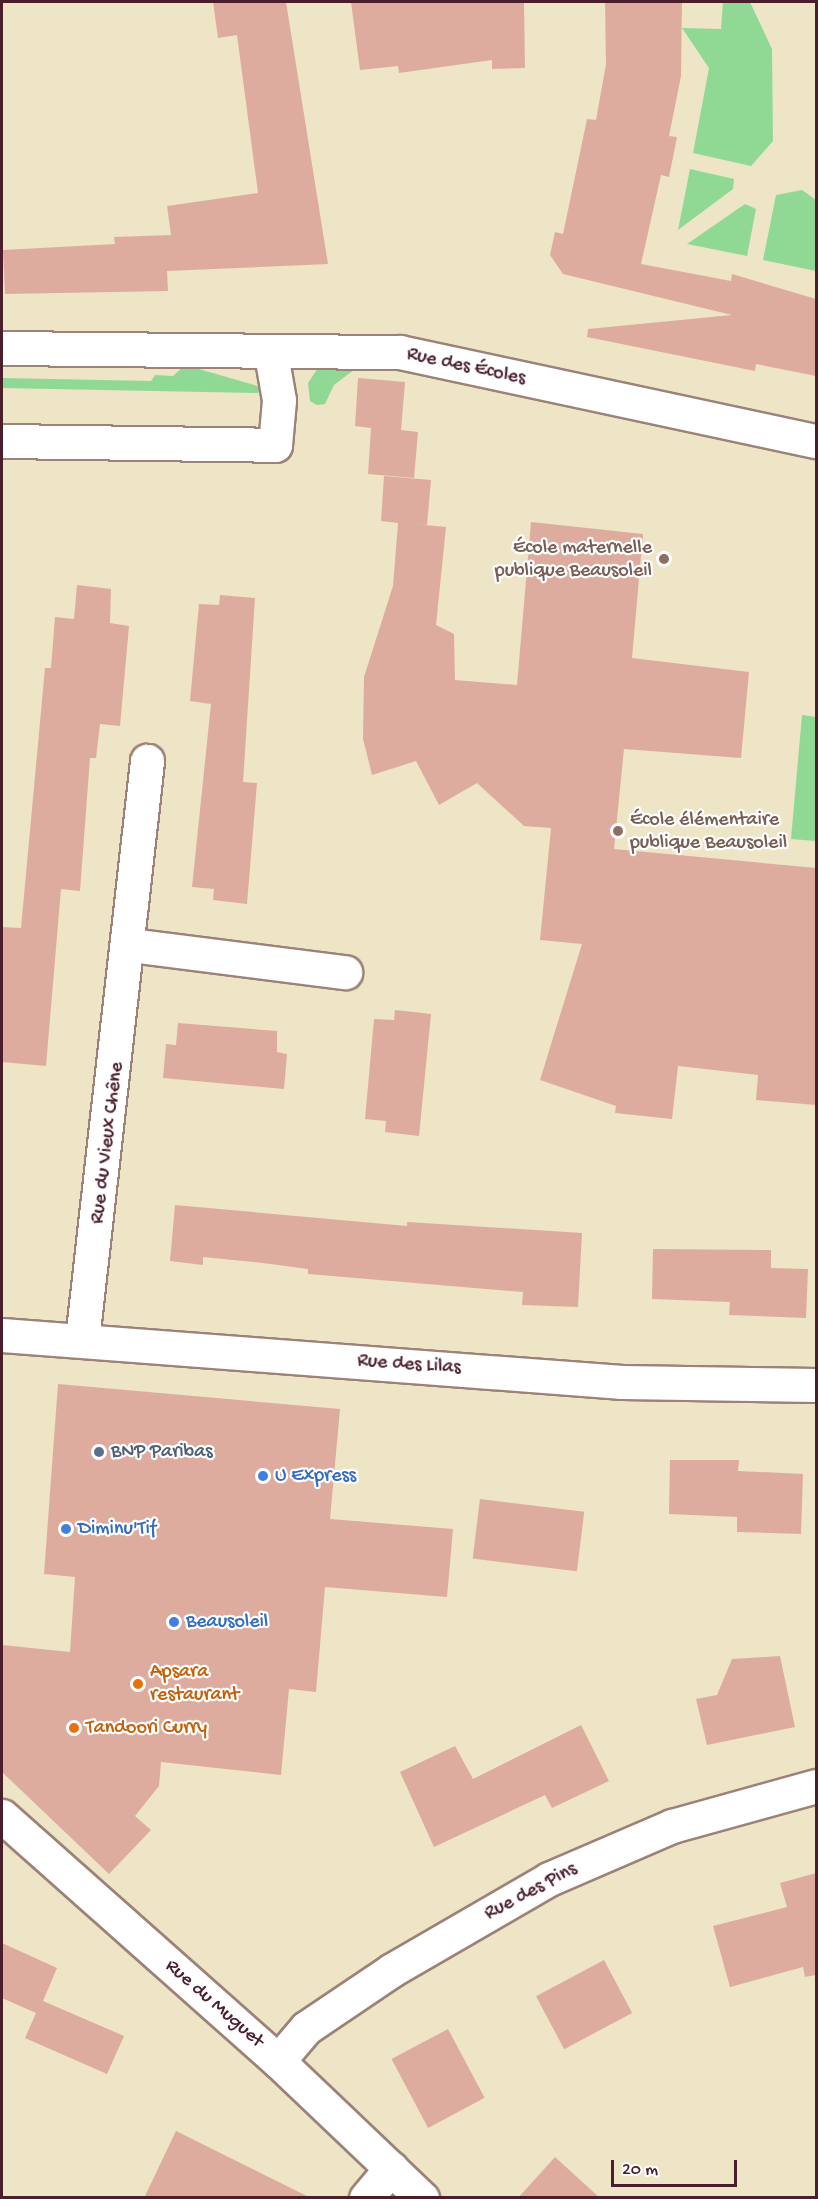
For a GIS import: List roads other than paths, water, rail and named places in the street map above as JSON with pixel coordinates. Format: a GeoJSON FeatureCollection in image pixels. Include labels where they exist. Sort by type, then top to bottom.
{"type":"FeatureCollection","features":[{"type":"Feature","properties":{"kind":"street","name":"Rue des Écoles"},"geometry":{"type":"LineString","coordinates":[[2,348],[271,354],[400,352],[816,441]]}},
{"type":"Feature","properties":{"kind":"street"},"geometry":{"type":"LineString","coordinates":[[2,441],[275,445],[279,400],[271,354]]}},
{"type":"Feature","properties":{"kind":"street","name":"Rue du Vieux Chêne"},"geometry":{"type":"LineString","coordinates":[[82,1340],[130,945],[147,761]]}},
{"type":"Feature","properties":{"kind":"street"},"geometry":{"type":"LineString","coordinates":[[130,945],[345,972]]}},
{"type":"Feature","properties":{"kind":"street","name":"Rue des Lilas"},"geometry":{"type":"LineString","coordinates":[[2,1335],[622,1382],[816,1385]]}},
{"type":"Feature","properties":{"kind":"street","name":"Rue des Pins"},"geometry":{"type":"LineString","coordinates":[[279,2061],[306,2028],[354,1996],[549,1879],[672,1826],[816,1786]]}},
{"type":"Feature","properties":{"kind":"street","name":"Rue du Muguet"},"geometry":{"type":"LineString","coordinates":[[2,1816],[279,2061],[422,2198]]}},
{"type":"Feature","properties":{"kind":"street"},"geometry":{"type":"LineString","coordinates":[[366,2198],[391,2168]]}},
{"type":"Feature","properties":{"kind":"place","name":"École maternelle publique Beausoleil"},"geometry":{"type":"Point","coordinates":[664,559]}},
{"type":"Feature","properties":{"kind":"place","name":"École élémentaire publique Beausoleil"},"geometry":{"type":"Point","coordinates":[618,831]}},
{"type":"Feature","properties":{"kind":"place","name":"BNP Paribas"},"geometry":{"type":"Point","coordinates":[99,1452]}},
{"type":"Feature","properties":{"kind":"place","name":"U Express"},"geometry":{"type":"Point","coordinates":[263,1476]}},
{"type":"Feature","properties":{"kind":"place","name":"Diminu'Tif"},"geometry":{"type":"Point","coordinates":[66,1529]}},
{"type":"Feature","properties":{"kind":"place","name":"Beausoleil"},"geometry":{"type":"Point","coordinates":[174,1622]}},
{"type":"Feature","properties":{"kind":"place","name":"Apsara restaurant"},"geometry":{"type":"Point","coordinates":[138,1684]}},
{"type":"Feature","properties":{"kind":"place","name":"Tandoori Curry"},"geometry":{"type":"Point","coordinates":[74,1728]}}]}
